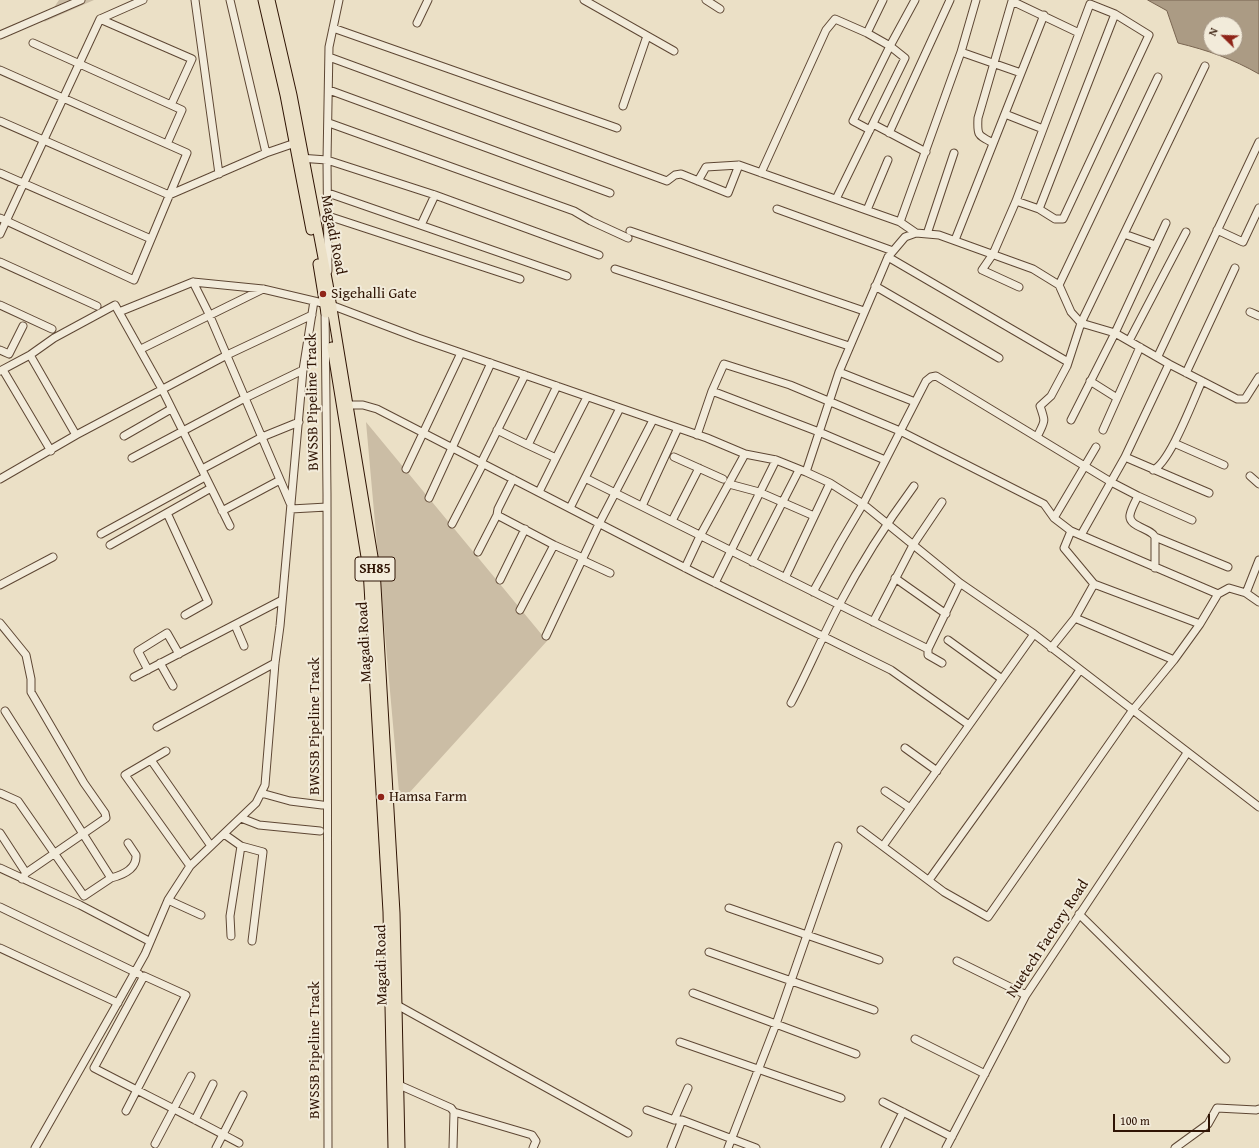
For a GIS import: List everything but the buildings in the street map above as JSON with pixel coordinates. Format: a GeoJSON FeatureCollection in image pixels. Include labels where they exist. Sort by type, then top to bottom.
{"type":"FeatureCollection","features":[{"type":"Feature","properties":{"kind":"main road","name":"Magadi Road"},"geometry":{"type":"LineString","coordinates":[[263,0],[300,158],[347,405],[375,569],[395,905],[400,1148]]}},
{"type":"Feature","properties":{"kind":"main road","name":"Magadi Road"},"geometry":{"type":"LineString","coordinates":[[270,0],[292,95],[297,143]]}},
{"type":"Feature","properties":{"kind":"main road","name":"Magadi Road"},"geometry":{"type":"LineString","coordinates":[[300,158],[328,284],[328,305],[368,569],[388,912],[393,1148]]}},
{"type":"Feature","properties":{"kind":"street"},"geometry":{"type":"LineString","coordinates":[[0,35],[82,0]]}},
{"type":"Feature","properties":{"kind":"street"},"geometry":{"type":"LineString","coordinates":[[0,234],[3,220],[24,183],[100,19],[143,0]]}},
{"type":"Feature","properties":{"kind":"street"},"geometry":{"type":"LineString","coordinates":[[195,0],[219,174]]}},
{"type":"Feature","properties":{"kind":"street"},"geometry":{"type":"LineString","coordinates":[[230,0],[266,153]]}},
{"type":"Feature","properties":{"kind":"street"},"geometry":{"type":"LineString","coordinates":[[328,284],[328,193],[326,160],[329,124],[329,57],[339,0]]}},
{"type":"Feature","properties":{"kind":"street"},"geometry":{"type":"LineString","coordinates":[[417,23],[428,0]]}},
{"type":"Feature","properties":{"kind":"street"},"geometry":{"type":"LineString","coordinates":[[584,0],[674,51]]}},
{"type":"Feature","properties":{"kind":"street"},"geometry":{"type":"LineString","coordinates":[[706,0],[720,9]]}},
{"type":"Feature","properties":{"kind":"street"},"geometry":{"type":"LineString","coordinates":[[867,33],[883,0]]}},
{"type":"Feature","properties":{"kind":"street"},"geometry":{"type":"LineString","coordinates":[[915,0],[890,46],[853,121],[889,133],[926,152]]}},
{"type":"Feature","properties":{"kind":"street"},"geometry":{"type":"LineString","coordinates":[[889,133],[950,0]]}},
{"type":"Feature","properties":{"kind":"street"},"geometry":{"type":"LineString","coordinates":[[900,222],[961,52],[976,0]]}},
{"type":"Feature","properties":{"kind":"street"},"geometry":{"type":"LineString","coordinates":[[993,143],[980,137],[977,133],[978,118],[1012,1],[1079,33]]}},
{"type":"Feature","properties":{"kind":"street"},"geometry":{"type":"LineString","coordinates":[[1016,201],[1039,209],[1056,219],[1063,219],[1149,35],[1115,14],[1090,4],[1016,201],[993,254],[982,270],[1019,287]]}},
{"type":"Feature","properties":{"kind":"street"},"geometry":{"type":"LineString","coordinates":[[1039,209],[1115,14]]}},
{"type":"Feature","properties":{"kind":"street"},"geometry":{"type":"LineString","coordinates":[[955,240],[1044,15]]}},
{"type":"Feature","properties":{"kind":"street"},"geometry":{"type":"LineString","coordinates":[[100,19],[192,59],[171,105]]}},
{"type":"Feature","properties":{"kind":"street"},"geometry":{"type":"LineString","coordinates":[[761,173],[826,30],[835,19],[867,33],[890,46],[906,58],[836,199]]}},
{"type":"Feature","properties":{"kind":"street"},"geometry":{"type":"LineString","coordinates":[[333,28],[617,128]]}},
{"type":"Feature","properties":{"kind":"street"},"geometry":{"type":"LineString","coordinates":[[623,106],[647,36]]}},
{"type":"Feature","properties":{"kind":"street"},"geometry":{"type":"LineString","coordinates":[[34,43],[182,110],[167,144]]}},
{"type":"Feature","properties":{"kind":"street"},"geometry":{"type":"LineString","coordinates":[[961,52],[1021,73]]}},
{"type":"Feature","properties":{"kind":"street"},"geometry":{"type":"LineString","coordinates":[[329,57],[667,181],[675,175],[681,174],[728,193],[739,165]]}},
{"type":"Feature","properties":{"kind":"street"},"geometry":{"type":"LineString","coordinates":[[1037,437],[1045,421],[1045,416],[1040,406],[1051,396],[1068,362],[1081,323],[1205,66]]}},
{"type":"Feature","properties":{"kind":"street"},"geometry":{"type":"LineString","coordinates":[[0,70],[187,153],[134,280],[3,220]]}},
{"type":"Feature","properties":{"kind":"street"},"geometry":{"type":"LineString","coordinates":[[1059,285],[1158,77]]}},
{"type":"Feature","properties":{"kind":"street"},"geometry":{"type":"LineString","coordinates":[[329,90],[610,193]]}},
{"type":"Feature","properties":{"kind":"street"},"geometry":{"type":"LineString","coordinates":[[1005,114],[1043,129]]}},
{"type":"Feature","properties":{"kind":"street"},"geometry":{"type":"LineString","coordinates":[[0,121],[169,196],[266,153],[297,143]]}},
{"type":"Feature","properties":{"kind":"street"},"geometry":{"type":"LineString","coordinates":[[329,124],[574,211],[591,221],[864,311]]}},
{"type":"Feature","properties":{"kind":"street"},"geometry":{"type":"LineString","coordinates":[[1158,356],[1259,142]]}},
{"type":"Feature","properties":{"kind":"street"},"geometry":{"type":"LineString","coordinates":[[927,234],[954,153]]}},
{"type":"Feature","properties":{"kind":"street"},"geometry":{"type":"LineString","coordinates":[[300,158],[326,160],[435,195],[599,255]]}},
{"type":"Feature","properties":{"kind":"street"},"geometry":{"type":"LineString","coordinates":[[867,210],[888,160]]}},
{"type":"Feature","properties":{"kind":"street"},"geometry":{"type":"LineString","coordinates":[[698,181],[706,167],[739,165],[900,222],[916,233]]}},
{"type":"Feature","properties":{"kind":"street"},"geometry":{"type":"LineString","coordinates":[[0,173],[151,239]]}},
{"type":"Feature","properties":{"kind":"street"},"geometry":{"type":"LineString","coordinates":[[328,193],[568,276]]}},
{"type":"Feature","properties":{"kind":"street"},"geometry":{"type":"LineString","coordinates":[[421,225],[435,195]]}},
{"type":"Feature","properties":{"kind":"street"},"geometry":{"type":"LineString","coordinates":[[1217,230],[1243,242],[1259,208]]}},
{"type":"Feature","properties":{"kind":"street"},"geometry":{"type":"LineString","coordinates":[[777,209],[893,251]]}},
{"type":"Feature","properties":{"kind":"street"},"geometry":{"type":"LineString","coordinates":[[328,216],[520,279]]}},
{"type":"Feature","properties":{"kind":"street"},"geometry":{"type":"LineString","coordinates":[[1070,420],[1115,333],[1166,223]]}},
{"type":"Feature","properties":{"kind":"street"},"geometry":{"type":"LineString","coordinates":[[1129,341],[1186,232]]}},
{"type":"Feature","properties":{"kind":"street"},"geometry":{"type":"LineString","coordinates":[[752,562],[782,503],[802,471],[819,432],[839,372],[864,311],[888,257],[905,236],[916,233],[939,234],[1033,269],[1059,285],[1071,312],[1081,323],[1115,333],[1202,382],[1237,399],[1244,399],[1258,381]]}},
{"type":"Feature","properties":{"kind":"street"},"geometry":{"type":"LineString","coordinates":[[1124,234],[1155,245]]}},
{"type":"Feature","properties":{"kind":"street"},"geometry":{"type":"LineString","coordinates":[[888,257],[1068,362]]}},
{"type":"Feature","properties":{"kind":"street"},"geometry":{"type":"LineString","coordinates":[[0,262],[97,306]]}},
{"type":"Feature","properties":{"kind":"street"},"geometry":{"type":"LineString","coordinates":[[1186,373],[1235,268]]}},
{"type":"Feature","properties":{"kind":"street"},"geometry":{"type":"LineString","coordinates":[[615,269],[849,346]]}},
{"type":"Feature","properties":{"kind":"street"},"geometry":{"type":"LineString","coordinates":[[193,282],[227,355],[291,507]]}},
{"type":"Feature","properties":{"kind":"street"},"geometry":{"type":"LineString","coordinates":[[119,312],[193,282],[263,289],[314,301],[653,420],[697,434],[745,454],[776,460],[830,483],[863,504],[912,546],[960,583],[1034,634],[1132,711],[1259,807]]}},
{"type":"Feature","properties":{"kind":"street"},"geometry":{"type":"LineString","coordinates":[[875,286],[999,358]]}},
{"type":"Feature","properties":{"kind":"street"},"geometry":{"type":"LineString","coordinates":[[141,349],[209,314],[263,289]]}},
{"type":"Feature","properties":{"kind":"street"},"geometry":{"type":"LineString","coordinates":[[35,1148],[135,972],[168,900],[190,866],[256,803],[265,785],[303,370],[314,301]]}},
{"type":"Feature","properties":{"kind":"street"},"geometry":{"type":"LineString","coordinates":[[0,305],[52,329]]}},
{"type":"Feature","properties":{"kind":"street"},"geometry":{"type":"LineString","coordinates":[[51,451],[2,371],[30,355],[54,338],[115,305],[141,349],[162,389],[230,526]]}},
{"type":"Feature","properties":{"kind":"street","name":"BWSSB Pipeline Track"},"geometry":{"type":"LineString","coordinates":[[328,305],[328,1148]]}},
{"type":"Feature","properties":{"kind":"street"},"geometry":{"type":"LineString","coordinates":[[1250,312],[1259,316]]}},
{"type":"Feature","properties":{"kind":"street"},"geometry":{"type":"LineString","coordinates":[[0,479],[51,451],[76,435],[162,389],[227,355],[312,315]]}},
{"type":"Feature","properties":{"kind":"street"},"geometry":{"type":"LineString","coordinates":[[0,350],[9,354],[23,326]]}},
{"type":"Feature","properties":{"kind":"street"},"geometry":{"type":"LineString","coordinates":[[1103,430],[1140,347]]}},
{"type":"Feature","properties":{"kind":"street"},"geometry":{"type":"LineString","coordinates":[[406,468],[461,353]]}},
{"type":"Feature","properties":{"kind":"street"},"geometry":{"type":"LineString","coordinates":[[30,355],[76,435]]}},
{"type":"Feature","properties":{"kind":"street"},"geometry":{"type":"LineString","coordinates":[[429,498],[491,363]]}},
{"type":"Feature","properties":{"kind":"street"},"geometry":{"type":"LineString","coordinates":[[697,434],[721,367],[725,363],[790,385],[900,431],[1044,504],[1054,518],[1071,531],[1218,594]]}},
{"type":"Feature","properties":{"kind":"street"},"geometry":{"type":"LineString","coordinates":[[1081,535],[1125,457],[1169,364]]}},
{"type":"Feature","properties":{"kind":"street"},"geometry":{"type":"LineString","coordinates":[[132,458],[245,398],[303,370]]}},
{"type":"Feature","properties":{"kind":"street"},"geometry":{"type":"LineString","coordinates":[[839,372],[915,402]]}},
{"type":"Feature","properties":{"kind":"street"},"geometry":{"type":"LineString","coordinates":[[452,524],[525,375]]}},
{"type":"Feature","properties":{"kind":"street"},"geometry":{"type":"LineString","coordinates":[[813,592],[863,504],[926,381],[931,377],[936,376],[1086,465],[1111,482],[1138,496],[1192,520]]}},
{"type":"Feature","properties":{"kind":"street"},"geometry":{"type":"LineString","coordinates":[[1090,382],[1117,398]]}},
{"type":"Feature","properties":{"kind":"street"},"geometry":{"type":"LineString","coordinates":[[1154,470],[1164,462],[1202,382]]}},
{"type":"Feature","properties":{"kind":"street"},"geometry":{"type":"LineString","coordinates":[[528,445],[557,386]]}},
{"type":"Feature","properties":{"kind":"street"},"geometry":{"type":"LineString","coordinates":[[712,391],[819,432],[885,460]]}},
{"type":"Feature","properties":{"kind":"street"},"geometry":{"type":"LineString","coordinates":[[538,492],[587,397]]}},
{"type":"Feature","properties":{"kind":"street"},"geometry":{"type":"LineString","coordinates":[[347,405],[363,405],[377,409],[685,568],[823,638],[891,670],[969,725]]}},
{"type":"Feature","properties":{"kind":"street"},"geometry":{"type":"LineString","coordinates":[[570,508],[620,408]]}},
{"type":"Feature","properties":{"kind":"street"},"geometry":{"type":"LineString","coordinates":[[124,436],[171,409]]}},
{"type":"Feature","properties":{"kind":"street"},"geometry":{"type":"LineString","coordinates":[[546,636],[615,493],[653,420]]}},
{"type":"Feature","properties":{"kind":"street"},"geometry":{"type":"LineString","coordinates":[[202,469],[262,437],[299,422]]}},
{"type":"Feature","properties":{"kind":"street"},"geometry":{"type":"LineString","coordinates":[[642,506],[678,428]]}},
{"type":"Feature","properties":{"kind":"street"},"geometry":{"type":"LineString","coordinates":[[497,430],[556,458]]}},
{"type":"Feature","properties":{"kind":"street"},"geometry":{"type":"LineString","coordinates":[[1174,443],[1224,465]]}},
{"type":"Feature","properties":{"kind":"street"},"geometry":{"type":"LineString","coordinates":[[1054,518],[1096,447]]}},
{"type":"Feature","properties":{"kind":"street"},"geometry":{"type":"LineString","coordinates":[[685,568],[700,536],[745,454]]}},
{"type":"Feature","properties":{"kind":"street"},"geometry":{"type":"LineString","coordinates":[[674,457],[723,479]]}},
{"type":"Feature","properties":{"kind":"street"},"geometry":{"type":"LineString","coordinates":[[1125,457],[1209,493]]}},
{"type":"Feature","properties":{"kind":"street"},"geometry":{"type":"LineString","coordinates":[[715,583],[730,550],[776,460]]}},
{"type":"Feature","properties":{"kind":"street"},"geometry":{"type":"LineString","coordinates":[[672,521],[699,468]]}},
{"type":"Feature","properties":{"kind":"street"},"geometry":{"type":"LineString","coordinates":[[101,534],[205,476]]}},
{"type":"Feature","properties":{"kind":"street"},"geometry":{"type":"LineString","coordinates":[[1250,476],[1259,484]]}},
{"type":"Feature","properties":{"kind":"street"},"geometry":{"type":"LineString","coordinates":[[585,478],[928,649]]}},
{"type":"Feature","properties":{"kind":"street"},"geometry":{"type":"LineString","coordinates":[[478,552],[513,479]]}},
{"type":"Feature","properties":{"kind":"street"},"geometry":{"type":"LineString","coordinates":[[222,511],[280,480]]}},
{"type":"Feature","properties":{"kind":"street"},"geometry":{"type":"LineString","coordinates":[[785,578],[830,483]]}},
{"type":"Feature","properties":{"kind":"street"},"geometry":{"type":"LineString","coordinates":[[729,484],[759,492],[814,516]]}},
{"type":"Feature","properties":{"kind":"street"},"geometry":{"type":"LineString","coordinates":[[791,703],[839,605],[886,524],[914,486]]}},
{"type":"Feature","properties":{"kind":"street"},"geometry":{"type":"LineString","coordinates":[[110,545],[211,488]]}},
{"type":"Feature","properties":{"kind":"street"},"geometry":{"type":"LineString","coordinates":[[1138,496],[1130,514],[1130,519],[1133,522],[1154,534],[1156,537],[1228,567]]}},
{"type":"Feature","properties":{"kind":"street"},"geometry":{"type":"LineString","coordinates":[[873,622],[912,546],[942,502]]}},
{"type":"Feature","properties":{"kind":"street"},"geometry":{"type":"LineString","coordinates":[[291,507],[327,507]]}},
{"type":"Feature","properties":{"kind":"street"},"geometry":{"type":"LineString","coordinates":[[167,513],[208,602],[186,615]]}},
{"type":"Feature","properties":{"kind":"street"},"geometry":{"type":"LineString","coordinates":[[497,515],[610,573]]}},
{"type":"Feature","properties":{"kind":"street"},"geometry":{"type":"LineString","coordinates":[[500,580],[525,530]]}},
{"type":"Feature","properties":{"kind":"street"},"geometry":{"type":"LineString","coordinates":[[1071,531],[1064,548],[1094,584],[1200,624]]}},
{"type":"Feature","properties":{"kind":"street"},"geometry":{"type":"LineString","coordinates":[[1155,568],[1156,537]]}},
{"type":"Feature","properties":{"kind":"street"},"geometry":{"type":"LineString","coordinates":[[520,610],[554,545]]}},
{"type":"Feature","properties":{"kind":"street"},"geometry":{"type":"LineString","coordinates":[[0,584],[53,557]]}},
{"type":"Feature","properties":{"kind":"street"},"geometry":{"type":"LineString","coordinates":[[1246,593],[1259,560]]}},
{"type":"Feature","properties":{"kind":"street"},"geometry":{"type":"LineString","coordinates":[[896,578],[946,614]]}},
{"type":"Feature","properties":{"kind":"street"},"geometry":{"type":"LineString","coordinates":[[942,663],[928,654],[928,649],[960,583]]}},
{"type":"Feature","properties":{"kind":"street"},"geometry":{"type":"LineString","coordinates":[[1051,648],[1075,618],[1094,584]]}},
{"type":"Feature","properties":{"kind":"street"},"geometry":{"type":"LineString","coordinates":[[861,830],[951,896],[988,917],[1132,711],[1174,660],[1200,624],[1218,594],[1229,588],[1246,593],[1259,602]]}},
{"type":"Feature","properties":{"kind":"street"},"geometry":{"type":"LineString","coordinates":[[134,677],[282,600]]}},
{"type":"Feature","properties":{"kind":"street"},"geometry":{"type":"LineString","coordinates":[[1075,618],[1174,660]]}},
{"type":"Feature","properties":{"kind":"street"},"geometry":{"type":"LineString","coordinates":[[0,623],[26,655],[31,679],[31,692],[84,783],[105,813],[106,818],[53,854],[24,876]]}},
{"type":"Feature","properties":{"kind":"street"},"geometry":{"type":"LineString","coordinates":[[235,624],[244,646]]}},
{"type":"Feature","properties":{"kind":"street"},"geometry":{"type":"LineString","coordinates":[[148,670],[138,651],[167,634],[179,654]]}},
{"type":"Feature","properties":{"kind":"street"},"geometry":{"type":"LineString","coordinates":[[883,846],[1034,634]]}},
{"type":"Feature","properties":{"kind":"street"},"geometry":{"type":"LineString","coordinates":[[948,640],[1002,679]]}},
{"type":"Feature","properties":{"kind":"street"},"geometry":{"type":"LineString","coordinates":[[160,663],[173,686]]}},
{"type":"Feature","properties":{"kind":"street"},"geometry":{"type":"LineString","coordinates":[[157,727],[275,663]]}},
{"type":"Feature","properties":{"kind":"street"},"geometry":{"type":"LineString","coordinates":[[929,880],[1080,670]]}},
{"type":"Feature","properties":{"kind":"street"},"geometry":{"type":"LineString","coordinates":[[5,710],[111,878]]}},
{"type":"Feature","properties":{"kind":"street"},"geometry":{"type":"LineString","coordinates":[[905,748],[937,771]]}},
{"type":"Feature","properties":{"kind":"street"},"geometry":{"type":"LineString","coordinates":[[166,752],[125,776],[190,866]]}},
{"type":"Feature","properties":{"kind":"street","name":"Nuetech Factory Road"},"geometry":{"type":"LineString","coordinates":[[946,1148],[1026,995],[1187,753]]}},
{"type":"Feature","properties":{"kind":"street"},"geometry":{"type":"LineString","coordinates":[[151,760],[211,846]]}},
{"type":"Feature","properties":{"kind":"street"},"geometry":{"type":"LineString","coordinates":[[885,791],[910,808]]}},
{"type":"Feature","properties":{"kind":"street"},"geometry":{"type":"LineString","coordinates":[[0,793],[18,801],[53,854],[84,896],[111,878],[127,873],[135,864],[136,855],[128,843]]}},
{"type":"Feature","properties":{"kind":"street"},"geometry":{"type":"LineString","coordinates":[[261,794],[290,801],[322,805]]}},
{"type":"Feature","properties":{"kind":"street"},"geometry":{"type":"LineString","coordinates":[[241,818],[260,825],[320,831]]}},
{"type":"Feature","properties":{"kind":"street"},"geometry":{"type":"LineString","coordinates":[[0,833],[24,876]]}},
{"type":"Feature","properties":{"kind":"street"},"geometry":{"type":"LineString","coordinates":[[224,834],[241,846],[263,852],[252,941]]}},
{"type":"Feature","properties":{"kind":"street"},"geometry":{"type":"LineString","coordinates":[[231,936],[230,916],[241,846]]}},
{"type":"Feature","properties":{"kind":"street"},"geometry":{"type":"LineString","coordinates":[[728,1148],[776,1024],[838,846]]}},
{"type":"Feature","properties":{"kind":"street"},"geometry":{"type":"LineString","coordinates":[[0,868],[24,876],[150,941]]}},
{"type":"Feature","properties":{"kind":"street"},"geometry":{"type":"LineString","coordinates":[[168,900],[201,915]]}},
{"type":"Feature","properties":{"kind":"street"},"geometry":{"type":"LineString","coordinates":[[0,907],[186,995],[126,1111]]}},
{"type":"Feature","properties":{"kind":"street"},"geometry":{"type":"LineString","coordinates":[[729,908],[879,960]]}},
{"type":"Feature","properties":{"kind":"street"},"geometry":{"type":"LineString","coordinates":[[1079,914],[1226,1059]]}},
{"type":"Feature","properties":{"kind":"street"},"geometry":{"type":"LineString","coordinates":[[0,948],[118,1003]]}},
{"type":"Feature","properties":{"kind":"street"},"geometry":{"type":"LineString","coordinates":[[709,952],[874,1010]]}},
{"type":"Feature","properties":{"kind":"street"},"geometry":{"type":"LineString","coordinates":[[957,961],[1026,995]]}},
{"type":"Feature","properties":{"kind":"street"},"geometry":{"type":"LineString","coordinates":[[144,976],[94,1068],[239,1143]]}},
{"type":"Feature","properties":{"kind":"street"},"geometry":{"type":"LineString","coordinates":[[693,993],[856,1054]]}},
{"type":"Feature","properties":{"kind":"street"},"geometry":{"type":"LineString","coordinates":[[397,1005],[628,1133]]}},
{"type":"Feature","properties":{"kind":"street"},"geometry":{"type":"LineString","coordinates":[[915,1039],[985,1074]]}},
{"type":"Feature","properties":{"kind":"street"},"geometry":{"type":"LineString","coordinates":[[680,1042],[841,1098]]}},
{"type":"Feature","properties":{"kind":"street"},"geometry":{"type":"LineString","coordinates":[[156,1144],[191,1076]]}},
{"type":"Feature","properties":{"kind":"street"},"geometry":{"type":"LineString","coordinates":[[195,1120],[213,1084]]}},
{"type":"Feature","properties":{"kind":"street"},"geometry":{"type":"LineString","coordinates":[[399,1085],[448,1105],[454,1112],[532,1135],[536,1141],[533,1148]]}},
{"type":"Feature","properties":{"kind":"street"},"geometry":{"type":"LineString","coordinates":[[674,1120],[688,1088]]}},
{"type":"Feature","properties":{"kind":"street"},"geometry":{"type":"LineString","coordinates":[[216,1148],[243,1095]]}},
{"type":"Feature","properties":{"kind":"street"},"geometry":{"type":"LineString","coordinates":[[883,1102],[952,1137]]}},
{"type":"Feature","properties":{"kind":"street"},"geometry":{"type":"LineString","coordinates":[[1175,1148],[1208,1124],[1217,1108],[1259,1109]]}},
{"type":"Feature","properties":{"kind":"street"},"geometry":{"type":"LineString","coordinates":[[647,1110],[674,1120],[682,1120],[756,1148]]}},
{"type":"Feature","properties":{"kind":"street"},"geometry":{"type":"LineString","coordinates":[[453,1148],[454,1112]]}},
{"type":"Feature","properties":{"kind":"street"},"geometry":{"type":"LineString","coordinates":[[885,1148],[903,1112]]}},
{"type":"Feature","properties":{"kind":"street"},"geometry":{"type":"LineString","coordinates":[[671,1148],[682,1120]]}},
{"type":"Feature","properties":{"kind":"shaded area"},"geometry":{"type":"Polygon","coordinates":[[[59,0],[94,0],[44,22],[59,0]]]}},
{"type":"Feature","properties":{"kind":"shaded area"},"geometry":{"type":"Polygon","coordinates":[[[1148,0],[1259,0],[1259,74],[1220,56],[1243,56],[1243,16],[1203,16],[1203,50],[1178,43],[1167,11],[1148,0]]]}},
{"type":"Feature","properties":{"kind":"shaded area"},"geometry":{"type":"Polygon","coordinates":[[[366,422],[547,641],[400,803],[366,422]]]}},
{"type":"Feature","properties":{"kind":"place","name":"Sigehalli Gate"},"geometry":{"type":"Point","coordinates":[323,294]}},
{"type":"Feature","properties":{"kind":"place","name":"Hamsa Farm"},"geometry":{"type":"Point","coordinates":[381,797]}}]}
